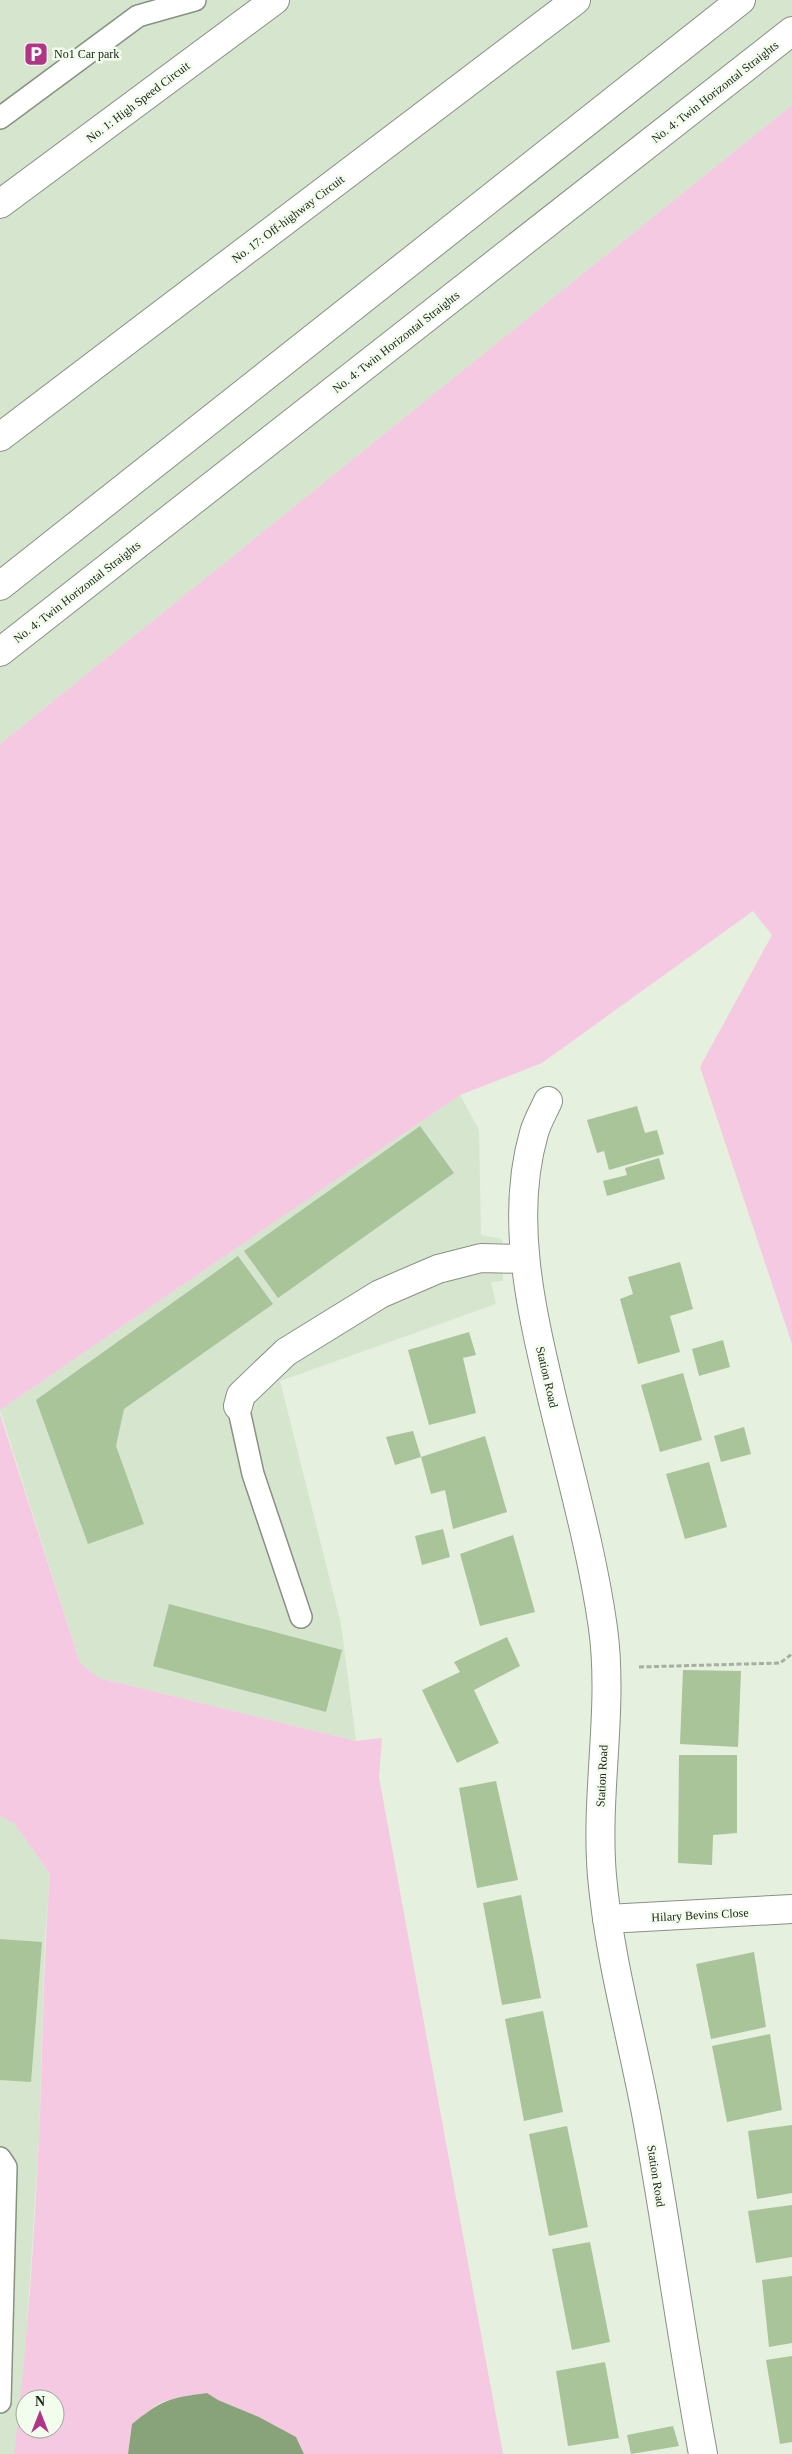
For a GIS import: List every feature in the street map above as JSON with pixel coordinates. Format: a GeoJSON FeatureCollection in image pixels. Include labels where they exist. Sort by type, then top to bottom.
{"type":"FeatureCollection","features":[{"type":"Feature","properties":{"kind":"street","name":"No. 1: High Speed Circuit"},"geometry":{"type":"LineString","coordinates":[[0,204],[275,0]]}},
{"type":"Feature","properties":{"kind":"street","name":"No. 17: Off-highway Circuit"},"geometry":{"type":"LineString","coordinates":[[0,436],[576,0]]}},
{"type":"Feature","properties":{"kind":"street"},"geometry":{"type":"LineString","coordinates":[[0,586],[741,0]]}},
{"type":"Feature","properties":{"kind":"street","name":"No. 4: Twin Horizontal Straights"},"geometry":{"type":"LineString","coordinates":[[0,652],[792,31]]}},
{"type":"Feature","properties":{"kind":"street","name":"Station Road"},"geometry":{"type":"LineString","coordinates":[[548,1102],[535,1129],[528,1158],[524,1203],[525,1259],[536,1332],[594,1578],[603,1631],[606,1668],[599,1834],[607,1920],[646,2115],[682,2344],[702,2454]]}},
{"type":"Feature","properties":{"kind":"street"},"geometry":{"type":"LineString","coordinates":[[238,1406],[240,1395],[286,1352],[380,1294],[438,1269],[481,1258],[525,1259]]}},
{"type":"Feature","properties":{"kind":"street","name":"Hilary Bevins Close"},"geometry":{"type":"LineString","coordinates":[[607,1920],[792,1909]]}},
{"type":"Feature","properties":{"kind":"lane"},"geometry":{"type":"LineString","coordinates":[[0,118],[138,16],[196,0]]}},
{"type":"Feature","properties":{"kind":"lane"},"geometry":{"type":"LineString","coordinates":[[238,1406],[254,1474],[301,1617]]}},
{"type":"Feature","properties":{"kind":"lane"},"geometry":{"type":"LineString","coordinates":[[0,2158],[6,2167],[0,2402]]}},
{"type":"Feature","properties":{"kind":"path"},"geometry":{"type":"LineString","coordinates":[[606,1668],[780,1664],[792,1654]]}},
{"type":"Feature","properties":{"kind":"shaded area"},"geometry":{"type":"Polygon","coordinates":[[[0,0],[792,0],[792,105],[0,744],[0,0]]]}},
{"type":"Feature","properties":{"kind":"shaded area"},"geometry":{"type":"Polygon","coordinates":[[[792,105],[792,1344],[700,1067],[772,935],[753,911],[542,1063],[460,1095],[0,1410],[0,744],[792,105]]]}},
{"type":"Feature","properties":{"kind":"shaded area"},"geometry":{"type":"Polygon","coordinates":[[[460,1095],[479,1130],[481,1235],[502,1239],[503,1281],[491,1282],[496,1304],[280,1381],[341,1624],[356,1741],[99,1678],[80,1663],[0,1410],[460,1095]]]}},
{"type":"Feature","properties":{"kind":"shaded area"},"geometry":{"type":"Polygon","coordinates":[[[0,1414],[80,1663],[99,1678],[356,1741],[382,1738],[379,1777],[503,2454],[304,2454],[296,2437],[259,2417],[218,2400],[207,2393],[179,2397],[159,2403],[132,2424],[128,2454],[14,2454],[16,2439],[65,2439],[65,2389],[21,2389],[35,2217],[50,1874],[14,1823],[0,1816],[0,1414]]]}},
{"type":"Feature","properties":{"kind":"shaded area"},"geometry":{"type":"Polygon","coordinates":[[[0,1816],[14,1823],[50,1874],[45,1938],[39,2138],[24,2373],[22,2389],[15,2389],[16,2439],[14,2454],[0,2454],[0,1816]]]}},
{"type":"Feature","properties":{"kind":"shaded area"},"geometry":{"type":"Polygon","coordinates":[[[207,2393],[218,2400],[259,2417],[296,2437],[304,2454],[128,2454],[132,2424],[142,2416],[166,2401],[207,2393]]]}},
{"type":"Feature","properties":{"kind":"building"},"geometry":{"type":"Polygon","coordinates":[[[637,1106],[645,1133],[657,1130],[664,1154],[609,1170],[604,1151],[597,1153],[587,1120],[637,1106]]]}},
{"type":"Feature","properties":{"kind":"building"},"geometry":{"type":"Polygon","coordinates":[[[420,1126],[454,1173],[278,1298],[244,1251],[420,1126]]]}},
{"type":"Feature","properties":{"kind":"building"},"geometry":{"type":"Polygon","coordinates":[[[659,1158],[665,1179],[607,1196],[603,1181],[627,1175],[625,1168],[659,1158]]]}},
{"type":"Feature","properties":{"kind":"building"},"geometry":{"type":"Polygon","coordinates":[[[238,1256],[273,1304],[124,1409],[116,1446],[144,1524],[88,1544],[36,1400],[238,1256]]]}},
{"type":"Feature","properties":{"kind":"building"},"geometry":{"type":"Polygon","coordinates":[[[680,1262],[693,1309],[670,1316],[680,1352],[638,1364],[620,1299],[633,1294],[628,1277],[680,1262]]]}},
{"type":"Feature","properties":{"kind":"building"},"geometry":{"type":"Polygon","coordinates":[[[469,1332],[476,1355],[463,1358],[476,1413],[429,1425],[408,1350],[469,1332]]]}},
{"type":"Feature","properties":{"kind":"building"},"geometry":{"type":"Polygon","coordinates":[[[723,1340],[730,1367],[699,1376],[692,1349],[723,1340]]]}},
{"type":"Feature","properties":{"kind":"building"},"geometry":{"type":"Polygon","coordinates":[[[683,1373],[702,1440],[660,1452],[641,1385],[683,1373]]]}},
{"type":"Feature","properties":{"kind":"building"},"geometry":{"type":"Polygon","coordinates":[[[744,1427],[751,1454],[721,1462],[714,1436],[744,1427]]]}},
{"type":"Feature","properties":{"kind":"building"},"geometry":{"type":"Polygon","coordinates":[[[413,1431],[421,1457],[395,1465],[386,1437],[413,1431]]]}},
{"type":"Feature","properties":{"kind":"building"},"geometry":{"type":"Polygon","coordinates":[[[485,1436],[507,1512],[453,1529],[445,1490],[431,1494],[421,1457],[485,1436]]]}},
{"type":"Feature","properties":{"kind":"building"},"geometry":{"type":"Polygon","coordinates":[[[709,1462],[727,1527],[685,1539],[666,1474],[709,1462]]]}},
{"type":"Feature","properties":{"kind":"building"},"geometry":{"type":"Polygon","coordinates":[[[443,1529],[450,1557],[422,1565],[415,1536],[443,1529]]]}},
{"type":"Feature","properties":{"kind":"building"},"geometry":{"type":"Polygon","coordinates":[[[513,1535],[535,1612],[480,1626],[460,1554],[513,1535]]]}},
{"type":"Feature","properties":{"kind":"building"},"geometry":{"type":"Polygon","coordinates":[[[169,1604],[342,1650],[326,1712],[153,1666],[169,1604]]]}},
{"type":"Feature","properties":{"kind":"building"},"geometry":{"type":"Polygon","coordinates":[[[507,1637],[520,1666],[474,1690],[499,1743],[457,1763],[422,1690],[460,1672],[454,1662],[507,1637]]]}},
{"type":"Feature","properties":{"kind":"building"},"geometry":{"type":"Polygon","coordinates":[[[683,1670],[741,1671],[738,1747],[680,1744],[683,1670]]]}},
{"type":"Feature","properties":{"kind":"building"},"geometry":{"type":"Polygon","coordinates":[[[679,1755],[737,1755],[737,1833],[713,1835],[712,1865],[678,1863],[679,1755]]]}},
{"type":"Feature","properties":{"kind":"building"},"geometry":{"type":"Polygon","coordinates":[[[496,1781],[518,1880],[477,1888],[459,1788],[496,1781]]]}},
{"type":"Feature","properties":{"kind":"building"},"geometry":{"type":"Polygon","coordinates":[[[521,1895],[541,1998],[502,2005],[483,1903],[521,1895]]]}},
{"type":"Feature","properties":{"kind":"building"},"geometry":{"type":"Polygon","coordinates":[[[0,1939],[42,1942],[31,2082],[0,2080],[0,1939]]]}},
{"type":"Feature","properties":{"kind":"building"},"geometry":{"type":"Polygon","coordinates":[[[754,1952],[766,2027],[711,2039],[696,1964],[754,1952]]]}},
{"type":"Feature","properties":{"kind":"building"},"geometry":{"type":"Polygon","coordinates":[[[543,2011],[563,2112],[524,2121],[505,2019],[543,2011]]]}},
{"type":"Feature","properties":{"kind":"building"},"geometry":{"type":"Polygon","coordinates":[[[770,2034],[782,2110],[727,2122],[712,2046],[770,2034]]]}},
{"type":"Feature","properties":{"kind":"building"},"geometry":{"type":"Polygon","coordinates":[[[792,2125],[792,2193],[757,2199],[748,2131],[792,2125]]]}},
{"type":"Feature","properties":{"kind":"building"},"geometry":{"type":"Polygon","coordinates":[[[567,2126],[588,2227],[549,2236],[529,2134],[567,2126]]]}},
{"type":"Feature","properties":{"kind":"building"},"geometry":{"type":"Polygon","coordinates":[[[792,2205],[792,2257],[756,2263],[748,2211],[792,2205]]]}},
{"type":"Feature","properties":{"kind":"building"},"geometry":{"type":"Polygon","coordinates":[[[590,2242],[610,2342],[572,2350],[552,2249],[590,2242]]]}},
{"type":"Feature","properties":{"kind":"building"},"geometry":{"type":"Polygon","coordinates":[[[792,2276],[792,2343],[769,2347],[762,2280],[792,2276]]]}},
{"type":"Feature","properties":{"kind":"building"},"geometry":{"type":"Polygon","coordinates":[[[792,2356],[792,2442],[780,2444],[766,2360],[792,2356]]]}},
{"type":"Feature","properties":{"kind":"building"},"geometry":{"type":"Polygon","coordinates":[[[605,2362],[619,2438],[568,2446],[556,2371],[605,2362]]]}},
{"type":"Feature","properties":{"kind":"building"},"geometry":{"type":"Polygon","coordinates":[[[673,2426],[679,2446],[631,2454],[627,2435],[673,2426]]]}},
{"type":"Feature","properties":{"kind":"place","name":"No1 Car park"},"geometry":{"type":"Point","coordinates":[36,54]}}]}
